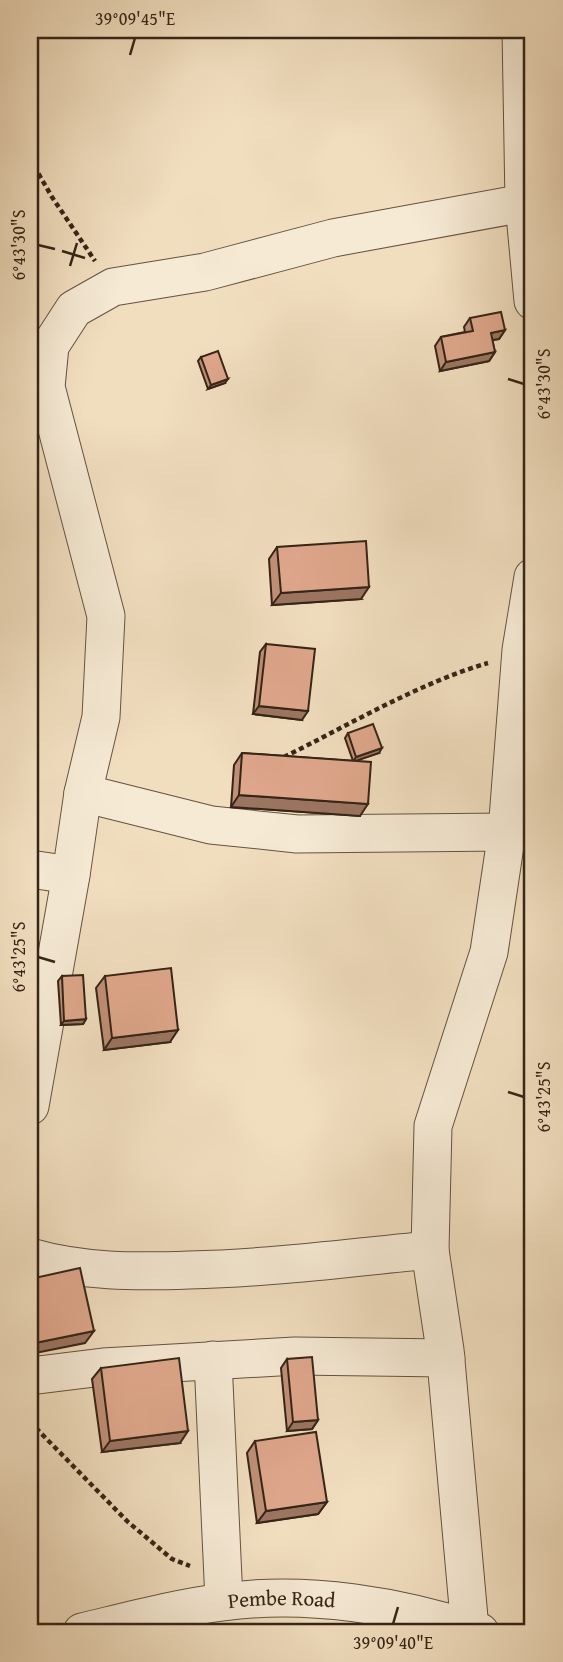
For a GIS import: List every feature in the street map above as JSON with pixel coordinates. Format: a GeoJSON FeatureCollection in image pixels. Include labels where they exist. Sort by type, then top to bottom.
{"type":"FeatureCollection","features":[{"type":"Feature","properties":{"kind":"street"},"geometry":{"type":"LineString","coordinates":[[522,30],[524,203],[533,301]]}},
{"type":"Feature","properties":{"kind":"street"},"geometry":{"type":"LineString","coordinates":[[30,1106],[83,793],[101,718],[106,616],[47,387],[50,345],[74,309],[113,287],[205,272],[333,238],[524,203]]}},
{"type":"Feature","properties":{"kind":"street"},"geometry":{"type":"LineString","coordinates":[[475,1631],[446,1358],[429,1250],[433,1126],[489,952],[507,832],[523,765],[520,662],[533,577]]}},
{"type":"Feature","properties":{"kind":"street"},"geometry":{"type":"LineString","coordinates":[[83,793],[211,825],[297,834],[507,832]]}},
{"type":"Feature","properties":{"kind":"street"},"geometry":{"type":"LineString","coordinates":[[30,869],[71,875]]}},
{"type":"Feature","properties":{"kind":"street"},"geometry":{"type":"LineString","coordinates":[[30,1257],[61,1266],[129,1272],[249,1268],[429,1250]]}},
{"type":"Feature","properties":{"kind":"street"},"geometry":{"type":"LineString","coordinates":[[30,1376],[103,1367],[295,1356],[446,1358]]}},
{"type":"Feature","properties":{"kind":"street"},"geometry":{"type":"LineString","coordinates":[[213,1360],[224,1590]]}},
{"type":"Feature","properties":{"kind":"street","name":"Pembe Road"},"geometry":{"type":"LineString","coordinates":[[82,1632],[224,1590],[401,1610],[475,1631]]}},
{"type":"Feature","properties":{"kind":"path"},"geometry":{"type":"LineString","coordinates":[[30,159],[52,197],[113,287]]}},
{"type":"Feature","properties":{"kind":"path"},"geometry":{"type":"LineString","coordinates":[[284,757],[466,669],[494,662],[520,662]]}},
{"type":"Feature","properties":{"kind":"path"},"geometry":{"type":"LineString","coordinates":[[30,1422],[128,1522],[172,1559],[224,1590]]}},
{"type":"Feature","properties":{"kind":"building"},"geometry":{"type":"Polygon","coordinates":[[[501,312],[505,330],[491,333],[495,352],[446,362],[441,337],[473,331],[470,318],[501,312]]]}},
{"type":"Feature","properties":{"kind":"building"},"geometry":{"type":"Polygon","coordinates":[[[218,351],[228,379],[211,385],[201,357],[218,351]]]}},
{"type":"Feature","properties":{"kind":"building"},"geometry":{"type":"Polygon","coordinates":[[[366,541],[369,587],[281,593],[277,547],[366,541]]]}},
{"type":"Feature","properties":{"kind":"building"},"geometry":{"type":"Polygon","coordinates":[[[266,644],[315,649],[308,711],[259,706],[266,644]]]}},
{"type":"Feature","properties":{"kind":"building"},"geometry":{"type":"Polygon","coordinates":[[[373,724],[382,748],[356,757],[348,733],[373,724]]]}},
{"type":"Feature","properties":{"kind":"building"},"geometry":{"type":"Polygon","coordinates":[[[242,753],[371,762],[368,804],[239,795],[242,753]]]}},
{"type":"Feature","properties":{"kind":"building"},"geometry":{"type":"Polygon","coordinates":[[[171,968],[178,1030],[112,1038],[105,976],[171,968]]]}},
{"type":"Feature","properties":{"kind":"building"},"geometry":{"type":"Polygon","coordinates":[[[83,975],[86,1019],[64,1021],[62,976],[83,975]]]}},
{"type":"Feature","properties":{"kind":"building"},"geometry":{"type":"Polygon","coordinates":[[[80,1268],[94,1331],[30,1344],[30,1279],[80,1268]]]}},
{"type":"Feature","properties":{"kind":"building"},"geometry":{"type":"Polygon","coordinates":[[[312,1357],[318,1420],[293,1422],[287,1359],[312,1357]]]}},
{"type":"Feature","properties":{"kind":"building"},"geometry":{"type":"Polygon","coordinates":[[[179,1358],[188,1431],[110,1441],[101,1368],[179,1358]]]}},
{"type":"Feature","properties":{"kind":"building"},"geometry":{"type":"Polygon","coordinates":[[[316,1432],[327,1502],[266,1511],[255,1441],[316,1432]]]}},
{"type":"Feature","properties":{"kind":"building"},"geometry":{"type":"Polygon","coordinates":[[[421,1628],[449,1631],[449,1632],[420,1632],[421,1628]]]}}]}
